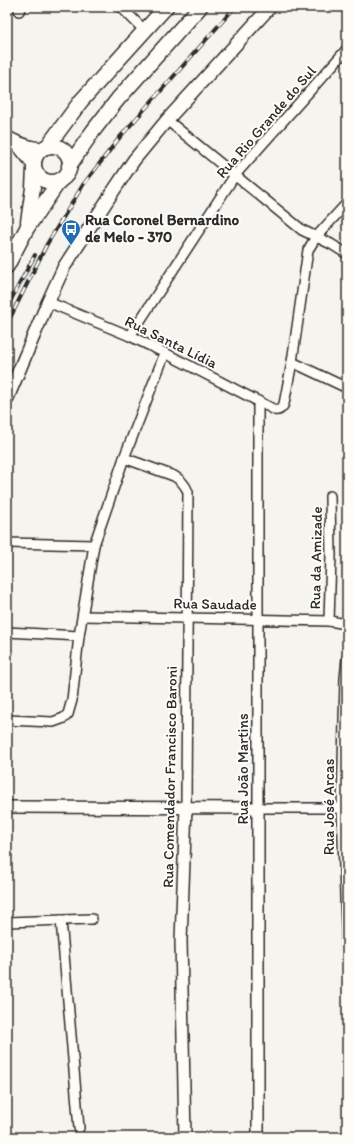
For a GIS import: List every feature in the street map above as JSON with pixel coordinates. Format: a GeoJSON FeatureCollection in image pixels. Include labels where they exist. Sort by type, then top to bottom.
{"type":"FeatureCollection","features":[{"type":"Feature","properties":{"kind":"main road"},"geometry":{"type":"LineString","coordinates":[[27,228],[36,156],[82,101],[166,7]]}},
{"type":"Feature","properties":{"kind":"main road"},"geometry":{"type":"LineString","coordinates":[[9,257],[27,228],[60,180],[66,174],[69,166],[93,131],[118,99],[200,7]]}},
{"type":"Feature","properties":{"kind":"main road"},"geometry":{"type":"LineString","coordinates":[[7,399],[64,267],[134,160],[167,120],[270,7]]}},
{"type":"Feature","properties":{"kind":"main road"},"geometry":{"type":"LineString","coordinates":[[11,139],[34,148],[55,146],[63,150],[68,158],[69,166]]}},
{"type":"Feature","properties":{"kind":"main road"},"geometry":{"type":"LineString","coordinates":[[11,139],[34,166],[38,175],[44,180],[52,182],[60,180]]}},
{"type":"Feature","properties":{"kind":"street"},"geometry":{"type":"LineString","coordinates":[[121,7],[144,30]]}},
{"type":"Feature","properties":{"kind":"street","name":"Rua Rio Grande do Sul"},"geometry":{"type":"LineString","coordinates":[[130,336],[235,175],[347,49]]}},
{"type":"Feature","properties":{"kind":"street"},"geometry":{"type":"LineString","coordinates":[[167,120],[302,230],[332,244],[347,254]]}},
{"type":"Feature","properties":{"kind":"street"},"geometry":{"type":"LineString","coordinates":[[347,203],[316,237],[308,250],[292,362],[347,388]]}},
{"type":"Feature","properties":{"kind":"street","name":"Rua Santa Lídia"},"geometry":{"type":"LineString","coordinates":[[48,302],[130,336],[275,410],[280,409],[284,404],[292,362]]}},
{"type":"Feature","properties":{"kind":"street"},"geometry":{"type":"LineString","coordinates":[[7,720],[53,722],[64,718],[68,714],[72,700],[78,636],[83,616],[94,545],[124,458],[165,353]]}},
{"type":"Feature","properties":{"kind":"street","name":"Rua João Martins"},"geometry":{"type":"LineString","coordinates":[[258,401],[258,1137]]}},
{"type":"Feature","properties":{"kind":"street","name":"Rua Comendador Francisco Baroni"},"geometry":{"type":"LineString","coordinates":[[124,458],[171,474],[181,480],[186,487],[188,500],[186,807],[181,940],[185,1137]]}},
{"type":"Feature","properties":{"kind":"street","name":"Rua da Amizade"},"geometry":{"type":"LineString","coordinates":[[329,621],[331,556],[330,496]]}},
{"type":"Feature","properties":{"kind":"street"},"geometry":{"type":"LineString","coordinates":[[7,543],[94,545]]}},
{"type":"Feature","properties":{"kind":"street","name":"Rua Saudade"},"geometry":{"type":"LineString","coordinates":[[83,616],[329,621],[347,624]]}},
{"type":"Feature","properties":{"kind":"street"},"geometry":{"type":"LineString","coordinates":[[7,632],[78,636]]}},
{"type":"Feature","properties":{"kind":"street","name":"Rua José Arcas"},"geometry":{"type":"LineString","coordinates":[[347,659],[345,678],[344,808],[347,954]]}},
{"type":"Feature","properties":{"kind":"street"},"geometry":{"type":"LineString","coordinates":[[7,807],[75,806],[344,808]]}},
{"type":"Feature","properties":{"kind":"street"},"geometry":{"type":"LineString","coordinates":[[7,922],[92,919]]}},
{"type":"Feature","properties":{"kind":"street"},"geometry":{"type":"LineString","coordinates":[[61,920],[79,1128]]}},
{"type":"Feature","properties":{"kind":"railway"},"geometry":{"type":"LineString","coordinates":[[7,324],[47,244],[83,185],[120,137],[235,7]]}},
{"type":"Feature","properties":{"kind":"railway"},"geometry":{"type":"LineString","coordinates":[[7,307],[35,255]]}},
{"type":"Feature","properties":{"kind":"place","name":"Rua Coronel Bernardino de Melo - 370"},"geometry":{"type":"Point","coordinates":[71,246]}}]}
